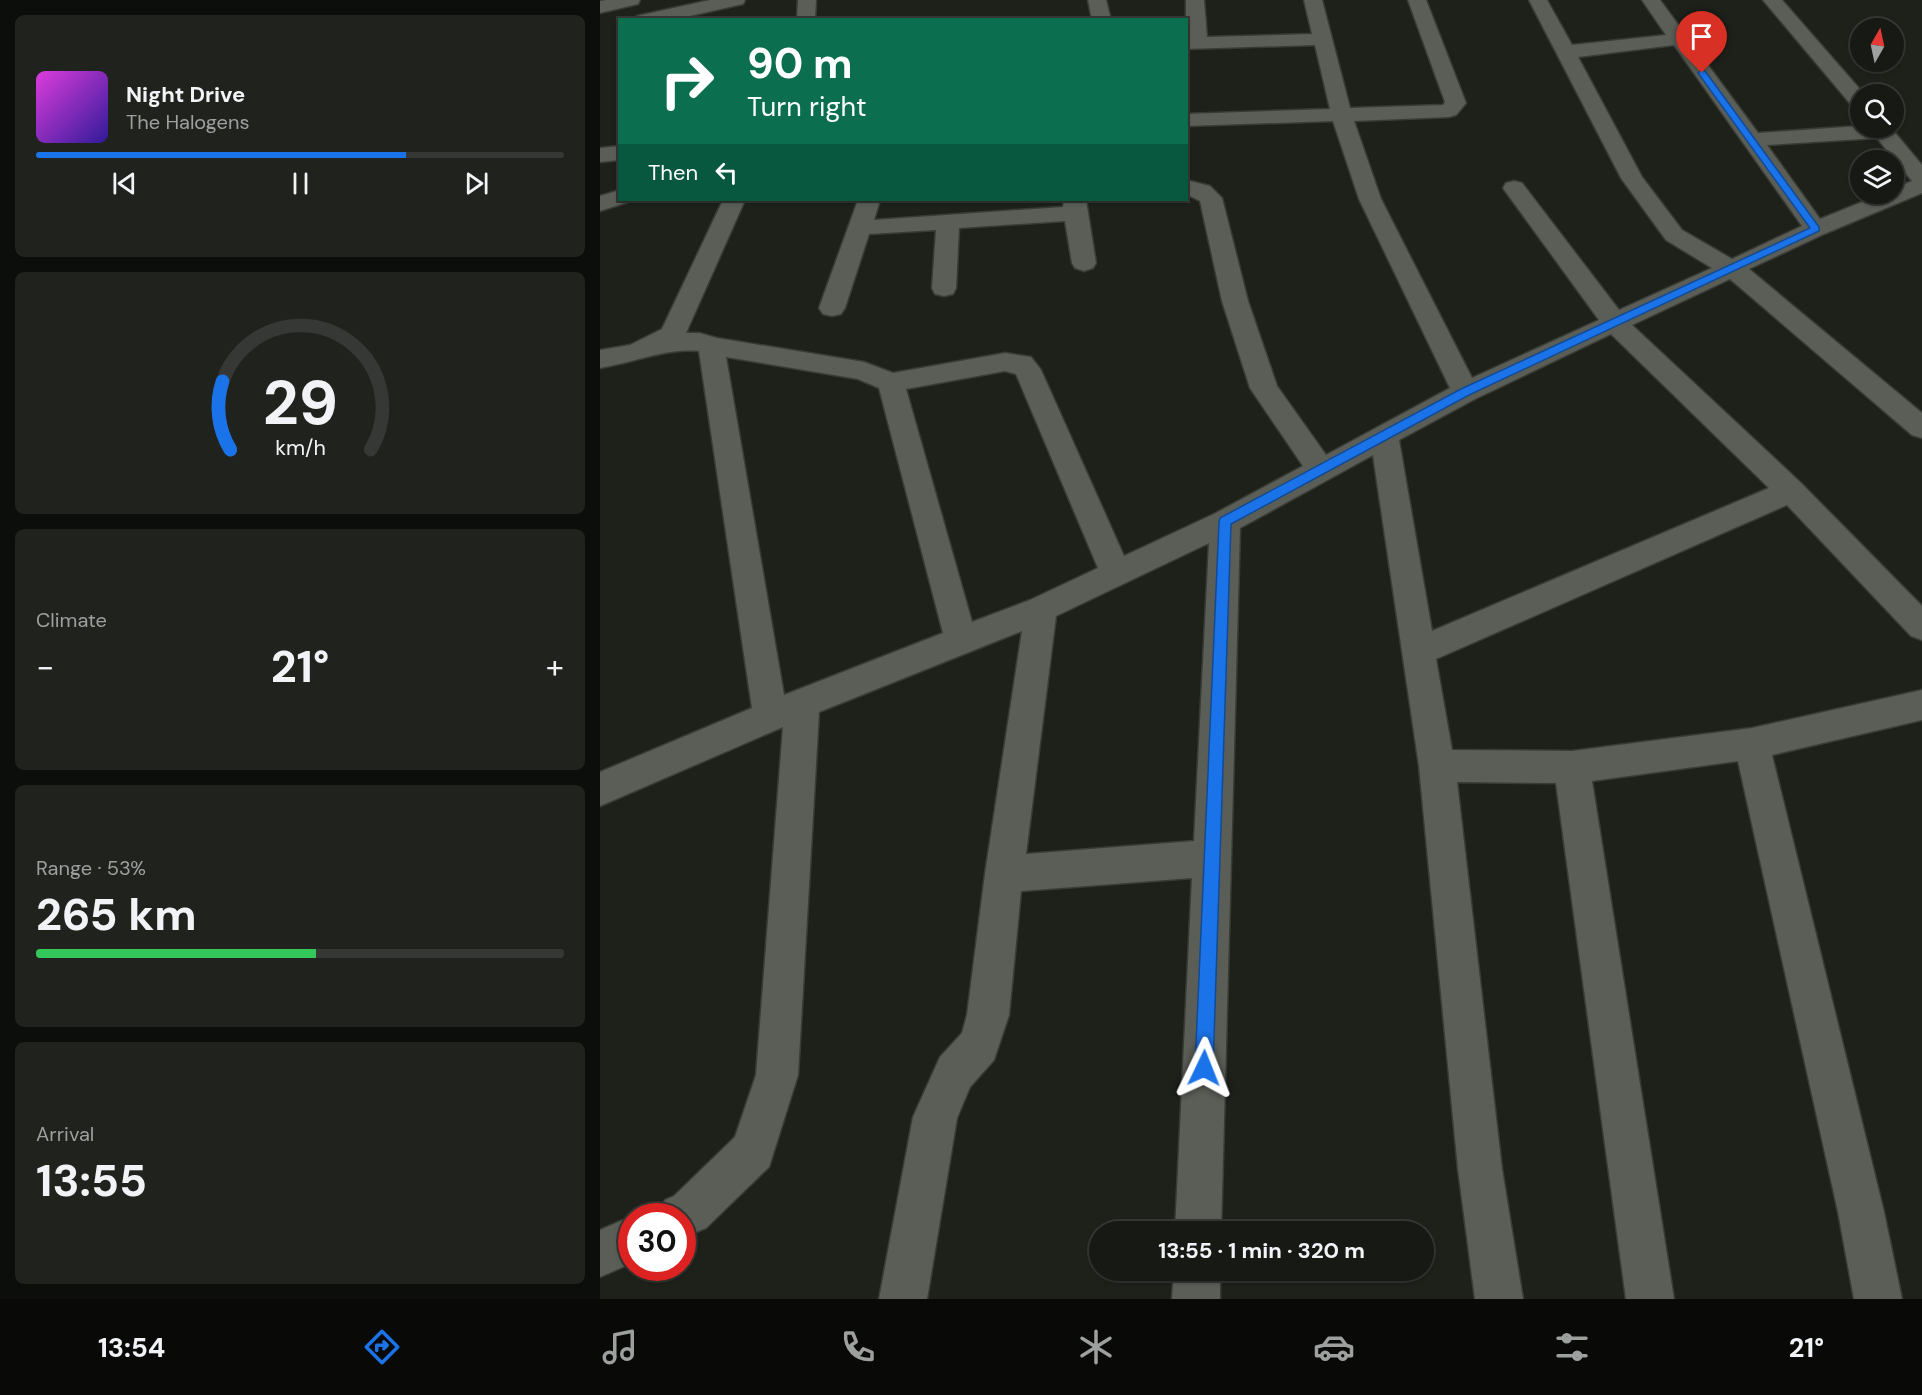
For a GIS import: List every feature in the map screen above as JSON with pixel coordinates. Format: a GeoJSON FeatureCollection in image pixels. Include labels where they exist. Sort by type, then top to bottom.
{"type":"FeatureCollection","features":[{"type":"Feature","properties":{"kind":"street"},"geometry":{"type":"LineString","coordinates":[[600,7],[631,0]]}},
{"type":"Feature","properties":{"kind":"street"},"geometry":{"type":"LineString","coordinates":[[806,18],[807,0]]}},
{"type":"Feature","properties":{"kind":"street"},"geometry":{"type":"LineString","coordinates":[[1097,0],[1102,18]]}},
{"type":"Feature","properties":{"kind":"street"},"geometry":{"type":"LineString","coordinates":[[1195,0],[1192,42],[1323,39]]}},
{"type":"Feature","properties":{"kind":"street"},"geometry":{"type":"LineString","coordinates":[[1313,0],[1342,116],[1370,199],[1465,392]]}},
{"type":"Feature","properties":{"kind":"street"},"geometry":{"type":"LineString","coordinates":[[1188,120],[1449,111],[1456,103],[1417,0]]}},
{"type":"Feature","properties":{"kind":"street"},"geometry":{"type":"LineString","coordinates":[[1538,0],[1632,178],[1674,235],[1700,252],[1732,268],[1922,428]]}},
{"type":"Feature","properties":{"kind":"street"},"geometry":{"type":"LineString","coordinates":[[1652,0],[1816,229]]}},
{"type":"Feature","properties":{"kind":"street"},"geometry":{"type":"LineString","coordinates":[[1772,0],[1850,91]]}},
{"type":"Feature","properties":{"kind":"street"},"geometry":{"type":"LineString","coordinates":[[653,18],[725,1]]}},
{"type":"Feature","properties":{"kind":"street"},"geometry":{"type":"LineString","coordinates":[[1566,52],[1678,39]]}},
{"type":"Feature","properties":{"kind":"street"},"geometry":{"type":"LineString","coordinates":[[1751,140],[1850,132]]}},
{"type":"Feature","properties":{"kind":"street"},"geometry":{"type":"LineString","coordinates":[[1889,138],[1922,179]]}},
{"type":"Feature","properties":{"kind":"street"},"geometry":{"type":"LineString","coordinates":[[600,155],[618,153]]}},
{"type":"Feature","properties":{"kind":"street"},"geometry":{"type":"LineString","coordinates":[[600,789],[786,709],[1041,609],[1225,522],[1465,392],[1816,229],[1922,185]]}},
{"type":"Feature","properties":{"kind":"street"},"geometry":{"type":"LineString","coordinates":[[1188,187],[1202,190],[1211,198],[1235,301],[1264,388],[1321,470]]}},
{"type":"Feature","properties":{"kind":"street"},"geometry":{"type":"LineString","coordinates":[[1514,188],[1615,323],[1791,491],[1922,627]]}},
{"type":"Feature","properties":{"kind":"street"},"geometry":{"type":"LineString","coordinates":[[600,204],[618,197]]}},
{"type":"Feature","properties":{"kind":"street"},"geometry":{"type":"LineString","coordinates":[[600,359],[634,355],[658,345],[673,334],[734,201]]}},
{"type":"Feature","properties":{"kind":"street"},"geometry":{"type":"LineString","coordinates":[[832,308],[869,201]]}},
{"type":"Feature","properties":{"kind":"street"},"geometry":{"type":"LineString","coordinates":[[860,228],[948,222],[1075,206],[1084,263]]}},
{"type":"Feature","properties":{"kind":"street"},"geometry":{"type":"LineString","coordinates":[[944,288],[948,222]]}},
{"type":"Feature","properties":{"kind":"street"},"geometry":{"type":"LineString","coordinates":[[658,345],[706,342],[711,346],[864,371],[891,383],[1005,362],[1022,363],[1028,370],[1116,573]]}},
{"type":"Feature","properties":{"kind":"street"},"geometry":{"type":"LineString","coordinates":[[696,1206],[753,1151],[777,1075],[786,709],[711,346]]}},
{"type":"Feature","properties":{"kind":"street"},"geometry":{"type":"LineString","coordinates":[[891,383],[961,640]]}},
{"type":"Feature","properties":{"kind":"street"},"geometry":{"type":"LineString","coordinates":[[1384,435],[1437,766],[1480,1169],[1499,1299]]}},
{"type":"Feature","properties":{"kind":"street"},"geometry":{"type":"LineString","coordinates":[[1418,652],[1791,491]]}},
{"type":"Feature","properties":{"kind":"street"},"geometry":{"type":"LineString","coordinates":[[1198,1221],[1225,522]]}},
{"type":"Feature","properties":{"kind":"street"},"geometry":{"type":"LineString","coordinates":[[903,1299],[935,1118],[955,1072],[979,1046],[988,1015],[1041,609]]}},
{"type":"Feature","properties":{"kind":"street"},"geometry":{"type":"LineString","coordinates":[[1437,766],[1572,767],[1752,744],[1922,705]]}},
{"type":"Feature","properties":{"kind":"street"},"geometry":{"type":"LineString","coordinates":[[1752,744],[1861,1212],[1878,1299]]}},
{"type":"Feature","properties":{"kind":"street"},"geometry":{"type":"LineString","coordinates":[[1572,767],[1650,1299]]}},
{"type":"Feature","properties":{"kind":"street"},"geometry":{"type":"LineString","coordinates":[[1005,874],[1212,858]]}},
{"type":"Feature","properties":{"kind":"street"},"geometry":{"type":"LineString","coordinates":[[600,1254],[618,1246]]}},
{"type":"Feature","properties":{"kind":"street"},"geometry":{"type":"LineString","coordinates":[[1196,1299],[1197,1281]]}},
{"type":"Feature","properties":{"kind":"route"},"geometry":{"type":"LineString","coordinates":[[1204,1068],[1225,522],[1465,392],[1816,229],[1702,73]]}}]}
